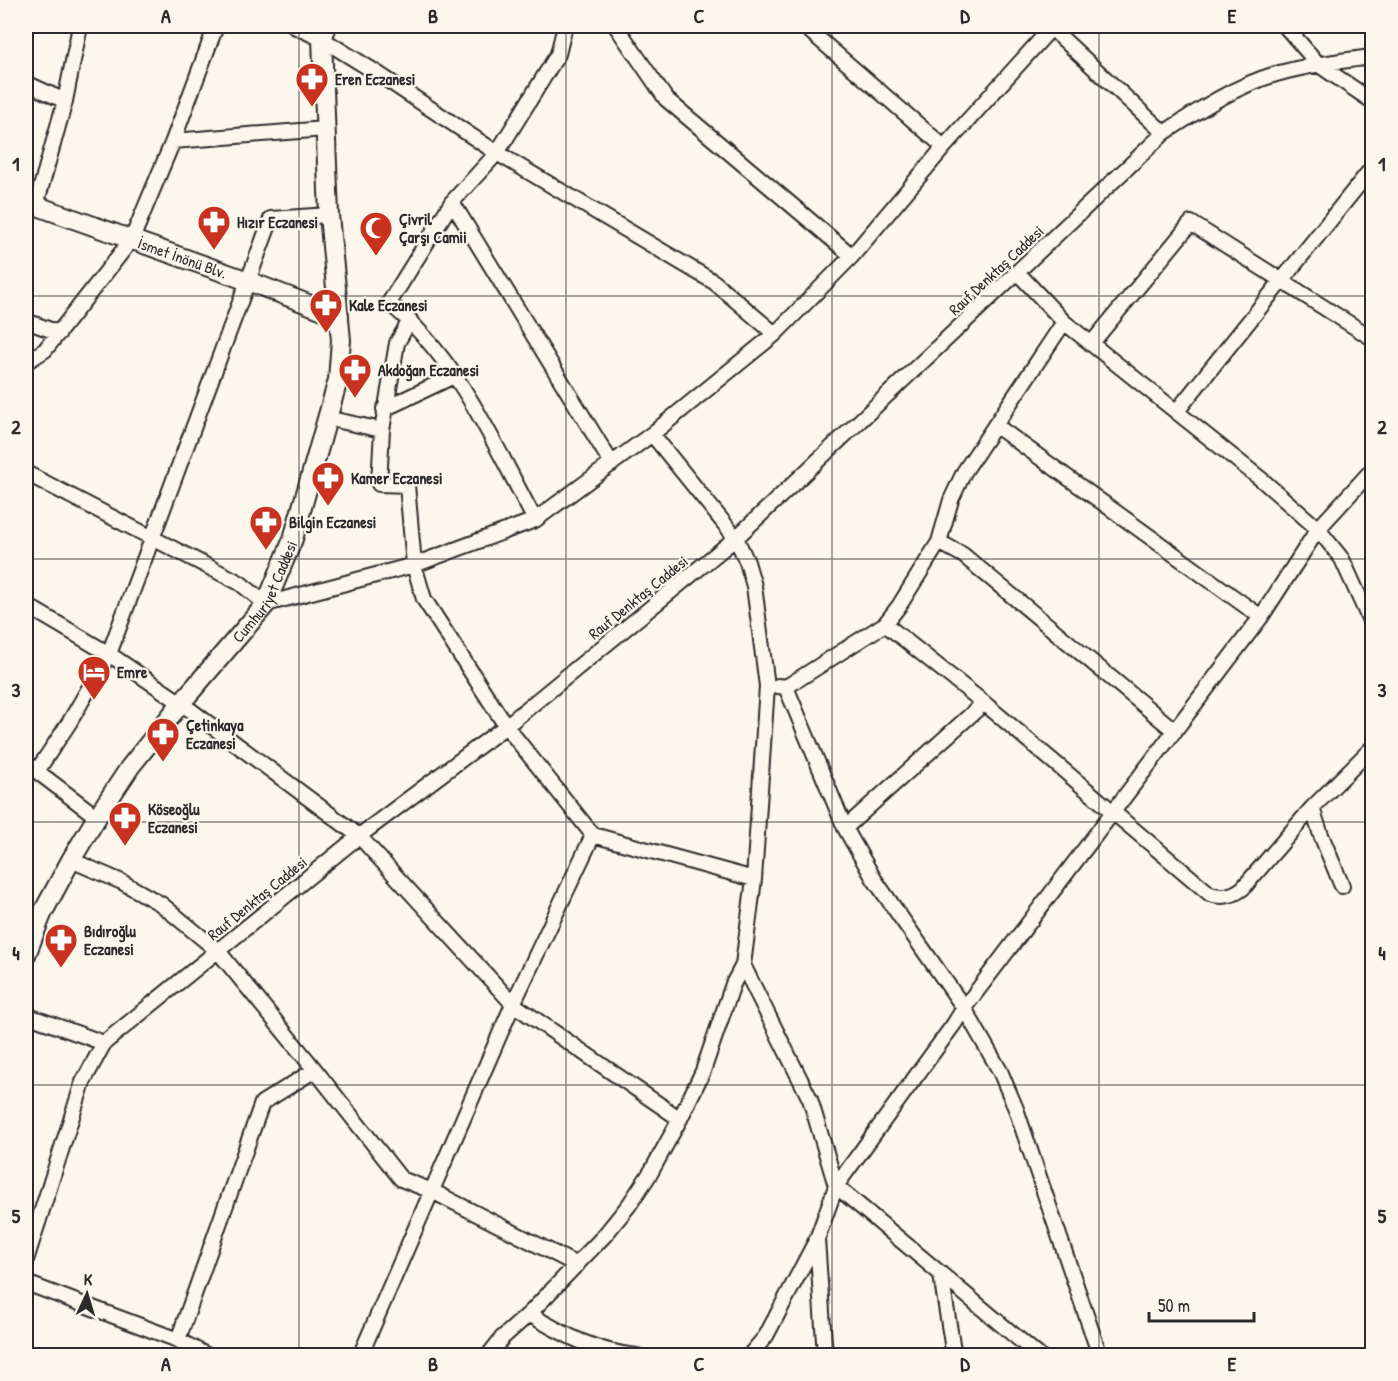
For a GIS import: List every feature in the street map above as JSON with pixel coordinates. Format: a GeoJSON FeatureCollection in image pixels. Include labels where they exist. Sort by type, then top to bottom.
{"type":"FeatureCollection","features":[{"type":"Feature","properties":{"kind":"main road","name":"Cumhuriyet Caddesi"},"geometry":{"type":"LineString","coordinates":[[26,955],[42,914],[97,817],[130,767],[266,604],[293,539],[338,380],[340,360],[339,316],[329,215],[324,32]]}},
{"type":"Feature","properties":{"kind":"main road","name":"İsmet İnönü Blv."},"geometry":{"type":"LineString","coordinates":[[31,203],[339,316]]}},
{"type":"Feature","properties":{"kind":"street"},"geometry":{"type":"LineString","coordinates":[[31,203],[66,100],[81,26]]}},
{"type":"Feature","properties":{"kind":"street"},"geometry":{"type":"LineString","coordinates":[[26,362],[45,350],[132,239],[173,141],[216,26]]}},
{"type":"Feature","properties":{"kind":"street"},"geometry":{"type":"LineString","coordinates":[[294,26],[324,32],[377,73],[496,153],[714,282],[775,334]]}},
{"type":"Feature","properties":{"kind":"street"},"geometry":{"type":"LineString","coordinates":[[535,520],[456,375],[411,320],[389,303],[452,202],[496,153],[558,54],[565,26]]}},
{"type":"Feature","properties":{"kind":"street"},"geometry":{"type":"LineString","coordinates":[[616,26],[666,99],[852,256]]}},
{"type":"Feature","properties":{"kind":"street"},"geometry":{"type":"LineString","coordinates":[[804,26],[944,147]]}},
{"type":"Feature","properties":{"kind":"street"},"geometry":{"type":"LineString","coordinates":[[26,473],[240,583],[266,604],[414,565],[535,520],[652,434],[775,334],[852,256],[1051,26],[1164,133]]}},
{"type":"Feature","properties":{"kind":"street"},"geometry":{"type":"LineString","coordinates":[[1285,26],[1319,65],[1372,101]]}},
{"type":"Feature","properties":{"kind":"street","name":"Rauf Denktaş Caddesi"},"geometry":{"type":"LineString","coordinates":[[26,1260],[83,1082],[104,1043],[359,836],[506,726],[736,538],[1164,133],[1211,103],[1246,85],[1276,74],[1372,57]]}},
{"type":"Feature","properties":{"kind":"street"},"geometry":{"type":"LineString","coordinates":[[26,82],[66,100]]}},
{"type":"Feature","properties":{"kind":"street"},"geometry":{"type":"LineString","coordinates":[[173,141],[326,129]]}},
{"type":"Feature","properties":{"kind":"street"},"geometry":{"type":"LineString","coordinates":[[1177,411],[1372,168]]}},
{"type":"Feature","properties":{"kind":"street"},"geometry":{"type":"LineString","coordinates":[[452,202],[612,464]]}},
{"type":"Feature","properties":{"kind":"street"},"geometry":{"type":"LineString","coordinates":[[37,771],[69,723],[109,654],[271,219],[329,215]]}},
{"type":"Feature","properties":{"kind":"street"},"geometry":{"type":"LineString","coordinates":[[1091,344],[1191,224],[1372,338]]}},
{"type":"Feature","properties":{"kind":"street"},"geometry":{"type":"LineString","coordinates":[[1018,273],[1064,322],[1262,480],[1318,529],[1342,559],[1372,625]]}},
{"type":"Feature","properties":{"kind":"street"},"geometry":{"type":"LineString","coordinates":[[411,320],[396,343],[384,409],[379,484],[407,485],[414,565],[424,599],[506,726],[593,835],[753,879]]}},
{"type":"Feature","properties":{"kind":"street"},"geometry":{"type":"LineString","coordinates":[[26,321],[59,333]]}},
{"type":"Feature","properties":{"kind":"street"},"geometry":{"type":"LineString","coordinates":[[767,686],[786,687],[885,624],[939,542],[956,488],[964,472],[1064,322]]}},
{"type":"Feature","properties":{"kind":"street"},"geometry":{"type":"LineString","coordinates":[[384,409],[456,375]]}},
{"type":"Feature","properties":{"kind":"street"},"geometry":{"type":"LineString","coordinates":[[326,418],[382,430]]}},
{"type":"Feature","properties":{"kind":"street"},"geometry":{"type":"LineString","coordinates":[[995,425],[1261,617]]}},
{"type":"Feature","properties":{"kind":"street"},"geometry":{"type":"LineString","coordinates":[[488,1356],[502,1338],[577,1265],[629,1205],[651,1172],[703,1071],[733,984],[742,965],[753,879],[767,686],[754,586],[747,562],[736,538],[652,434]]}},
{"type":"Feature","properties":{"kind":"street"},"geometry":{"type":"LineString","coordinates":[[750,1356],[766,1336],[817,1239],[836,1186],[964,1008],[1261,617],[1318,529],[1372,471]]}},
{"type":"Feature","properties":{"kind":"street"},"geometry":{"type":"LineString","coordinates":[[939,542],[963,555],[1175,731]]}},
{"type":"Feature","properties":{"kind":"street"},"geometry":{"type":"LineString","coordinates":[[26,605],[109,654],[181,704],[359,836],[513,1004],[680,1119]]}},
{"type":"Feature","properties":{"kind":"street"},"geometry":{"type":"LineString","coordinates":[[885,624],[984,703],[1210,894],[1223,897],[1243,888],[1312,808],[1372,748]]}},
{"type":"Feature","properties":{"kind":"street"},"geometry":{"type":"LineString","coordinates":[[786,687],[845,828],[880,887],[964,1008],[1000,1071],[1016,1109],[1100,1356]]}},
{"type":"Feature","properties":{"kind":"street"},"geometry":{"type":"LineString","coordinates":[[845,828],[984,703]]}},
{"type":"Feature","properties":{"kind":"street"},"geometry":{"type":"LineString","coordinates":[[26,763],[97,817]]}},
{"type":"Feature","properties":{"kind":"street"},"geometry":{"type":"LineString","coordinates":[[1312,808],[1342,886]]}},
{"type":"Feature","properties":{"kind":"street"},"geometry":{"type":"LineString","coordinates":[[360,1356],[513,1004],[593,835]]}},
{"type":"Feature","properties":{"kind":"street"},"geometry":{"type":"LineString","coordinates":[[72,860],[122,882],[161,904],[218,951],[401,1179],[432,1191],[577,1265]]}},
{"type":"Feature","properties":{"kind":"street"},"geometry":{"type":"LineString","coordinates":[[26,931],[42,914]]}},
{"type":"Feature","properties":{"kind":"street"},"geometry":{"type":"LineString","coordinates":[[742,965],[810,1099],[836,1186],[1039,1356]]}},
{"type":"Feature","properties":{"kind":"street"},"geometry":{"type":"LineString","coordinates":[[26,1015],[104,1043]]}},
{"type":"Feature","properties":{"kind":"street"},"geometry":{"type":"LineString","coordinates":[[178,1340],[262,1103],[315,1070]]}},
{"type":"Feature","properties":{"kind":"street"},"geometry":{"type":"LineString","coordinates":[[817,1239],[825,1356]]}},
{"type":"Feature","properties":{"kind":"street"},"geometry":{"type":"LineString","coordinates":[[941,1275],[954,1356]]}},
{"type":"Feature","properties":{"kind":"street"},"geometry":{"type":"LineString","coordinates":[[26,1282],[178,1340],[208,1356]]}},
{"type":"Feature","properties":{"kind":"street"},"geometry":{"type":"LineString","coordinates":[[529,1314],[565,1336],[590,1346],[618,1355],[637,1356]]}},
{"type":"Feature","properties":{"kind":"place","name":"Eren Eczanesi"},"geometry":{"type":"Point","coordinates":[312,108]}},
{"type":"Feature","properties":{"kind":"place","name":"Hızır Eczanesi"},"geometry":{"type":"Point","coordinates":[214,251]}},
{"type":"Feature","properties":{"kind":"place","name":"Çivril Çarşı Camii"},"geometry":{"type":"Point","coordinates":[376,257]}},
{"type":"Feature","properties":{"kind":"place","name":"Kale Eczanesi"},"geometry":{"type":"Point","coordinates":[326,334]}},
{"type":"Feature","properties":{"kind":"place","name":"Akdoğan Eczanesi"},"geometry":{"type":"Point","coordinates":[355,399]}},
{"type":"Feature","properties":{"kind":"place","name":"Kamer Eczanesi"},"geometry":{"type":"Point","coordinates":[328,507]}},
{"type":"Feature","properties":{"kind":"place","name":"Bilgin Eczanesi"},"geometry":{"type":"Point","coordinates":[266,551]}},
{"type":"Feature","properties":{"kind":"place","name":"Emre"},"geometry":{"type":"Point","coordinates":[94,701]}},
{"type":"Feature","properties":{"kind":"place","name":"Çetinkaya Eczanesi"},"geometry":{"type":"Point","coordinates":[163,763]}},
{"type":"Feature","properties":{"kind":"place","name":"Köseoğlu Eczanesi"},"geometry":{"type":"Point","coordinates":[125,847]}},
{"type":"Feature","properties":{"kind":"place","name":"Bıdıroğlu Eczanesi"},"geometry":{"type":"Point","coordinates":[61,969]}}]}
